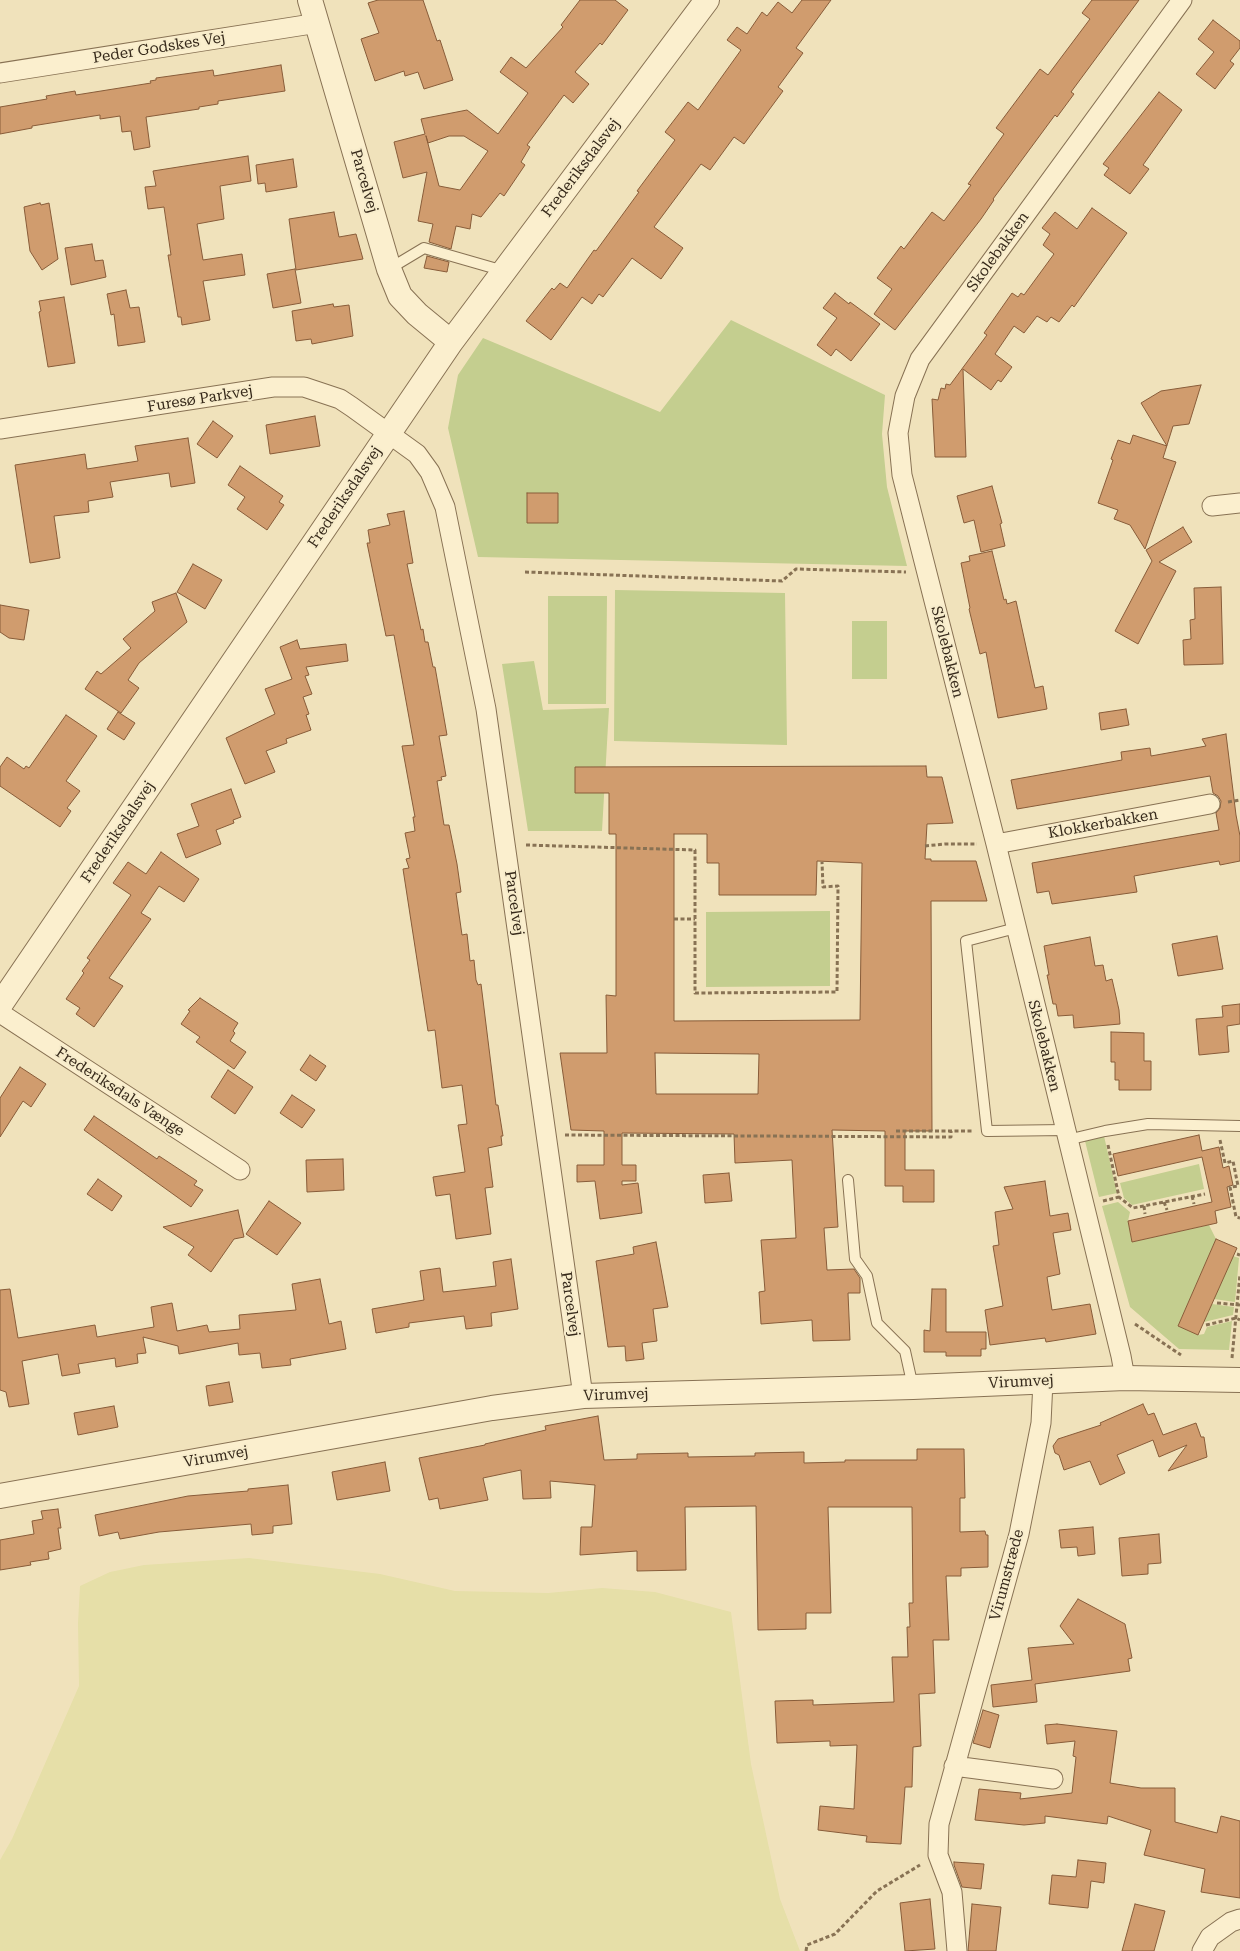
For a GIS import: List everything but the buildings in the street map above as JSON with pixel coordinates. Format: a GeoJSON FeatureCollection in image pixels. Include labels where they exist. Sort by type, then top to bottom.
{"type":"FeatureCollection","features":[{"type":"Feature","properties":{"kind":"street","name":"Parcelvej"},"geometry":{"type":"LineString","coordinates":[[310,0],[389,269],[400,296],[417,314],[450,342]]}},
{"type":"Feature","properties":{"kind":"street","name":"Frederiksdalsvej"},"geometry":{"type":"LineString","coordinates":[[0,1005],[450,342],[706,0]]}},
{"type":"Feature","properties":{"kind":"street","name":"Skolebakken"},"geometry":{"type":"LineString","coordinates":[[1125,1378],[996,844],[902,475],[898,433],[905,396],[920,359],[1182,0]]}},
{"type":"Feature","properties":{"kind":"street","name":"Peder Godskes Vej"},"geometry":{"type":"LineString","coordinates":[[0,74],[318,23]]}},
{"type":"Feature","properties":{"kind":"street","name":"Furesø Parkvej"},"geometry":{"type":"LineString","coordinates":[[0,429],[273,387],[304,387],[340,399],[388,433]]}},
{"type":"Feature","properties":{"kind":"street","name":"Parcelvej"},"geometry":{"type":"LineString","coordinates":[[388,433],[417,454],[430,472],[445,507],[486,709],[583,1396]]}},
{"type":"Feature","properties":{"kind":"street"},"geometry":{"type":"LineString","coordinates":[[1212,506],[1240,503]]}},
{"type":"Feature","properties":{"kind":"street","name":"Klokkerbakken"},"geometry":{"type":"LineString","coordinates":[[996,844],[1210,804]]}},
{"type":"Feature","properties":{"kind":"street","name":"Frederiksdals Vænge"},"geometry":{"type":"LineString","coordinates":[[0,1013],[240,1170]]}},
{"type":"Feature","properties":{"kind":"street","name":"Virumvej"},"geometry":{"type":"LineString","coordinates":[[0,1496],[492,1408],[583,1396],[913,1387],[1125,1378],[1235,1379]]}},
{"type":"Feature","properties":{"kind":"street","name":"Virumstræde"},"geometry":{"type":"LineString","coordinates":[[957,1951],[952,1892],[938,1855],[939,1824],[1019,1534],[1041,1423],[1043,1381]]}},
{"type":"Feature","properties":{"kind":"street"},"geometry":{"type":"LineString","coordinates":[[954,1766],[1053,1779]]}},
{"type":"Feature","properties":{"kind":"street"},"geometry":{"type":"LineString","coordinates":[[1202,1951],[1210,1937],[1231,1922],[1240,1919]]}},
{"type":"Feature","properties":{"kind":"lane"},"geometry":{"type":"LineString","coordinates":[[389,269],[424,248],[504,271]]}},
{"type":"Feature","properties":{"kind":"lane"},"geometry":{"type":"LineString","coordinates":[[1016,928],[966,941],[986,1131],[1066,1135],[1148,1124],[1240,1126]]}},
{"type":"Feature","properties":{"kind":"lane"},"geometry":{"type":"LineString","coordinates":[[848,1180],[855,1259],[867,1276],[877,1323],[905,1351],[913,1387]]}},
{"type":"Feature","properties":{"kind":"path"},"geometry":{"type":"LineString","coordinates":[[525,572],[782,581],[796,569],[927,573]]}},
{"type":"Feature","properties":{"kind":"path"},"geometry":{"type":"LineString","coordinates":[[926,846],[973,844]]}},
{"type":"Feature","properties":{"kind":"path"},"geometry":{"type":"LineString","coordinates":[[520,845],[695,850],[695,993],[837,992],[838,886],[822,887],[822,862]]}},
{"type":"Feature","properties":{"kind":"path"},"geometry":{"type":"LineString","coordinates":[[674,919],[695,919]]}},
{"type":"Feature","properties":{"kind":"path"},"geometry":{"type":"LineString","coordinates":[[1217,1125],[1225,1163],[1233,1162],[1238,1186],[1230,1187],[1236,1217],[1240,1218]]}},
{"type":"Feature","properties":{"kind":"path"},"geometry":{"type":"LineString","coordinates":[[896,1131],[986,1131]]}},
{"type":"Feature","properties":{"kind":"path"},"geometry":{"type":"LineString","coordinates":[[546,1135],[951,1137],[951,1131]]}},
{"type":"Feature","properties":{"kind":"path"},"geometry":{"type":"LineString","coordinates":[[1105,1131],[1119,1197],[1133,1208],[1205,1194]]}},
{"type":"Feature","properties":{"kind":"path"},"geometry":{"type":"LineString","coordinates":[[1192,1196],[1194,1204]]}},
{"type":"Feature","properties":{"kind":"path"},"geometry":{"type":"LineString","coordinates":[[1164,1202],[1166,1210]]}},
{"type":"Feature","properties":{"kind":"path"},"geometry":{"type":"LineString","coordinates":[[1144,1206],[1145,1214]]}},
{"type":"Feature","properties":{"kind":"path"},"geometry":{"type":"LineString","coordinates":[[1235,1379],[1236,1318],[1240,1274]]}},
{"type":"Feature","properties":{"kind":"path"},"geometry":{"type":"LineString","coordinates":[[1217,1302],[1238,1305]]}},
{"type":"Feature","properties":{"kind":"path"},"geometry":{"type":"LineString","coordinates":[[1107,1306],[1181,1356]]}},
{"type":"Feature","properties":{"kind":"path"},"geometry":{"type":"LineString","coordinates":[[1206,1325],[1236,1318],[1240,1320]]}},
{"type":"Feature","properties":{"kind":"path"},"geometry":{"type":"LineString","coordinates":[[806,1951],[807,1945],[835,1934],[877,1891],[938,1855]]}},
{"type":"Feature","properties":{"kind":"shaded area"},"geometry":{"type":"Polygon","coordinates":[[[249,1558],[380,1574],[455,1591],[548,1593],[602,1588],[655,1592],[731,1612],[751,1764],[780,1899],[800,1951],[0,1951],[0,1860],[12,1839],[79,1686],[78,1623],[80,1586],[110,1572],[144,1565],[249,1558]]]}},
{"type":"Feature","properties":{"kind":"green space"},"geometry":{"type":"Polygon","coordinates":[[[731,320],[885,395],[882,434],[887,487],[907,566],[478,557],[448,428],[458,375],[483,338],[660,412],[731,320]]]}},
{"type":"Feature","properties":{"kind":"green space"},"geometry":{"type":"Polygon","coordinates":[[[615,590],[785,593],[787,745],[614,741],[615,590]]]}},
{"type":"Feature","properties":{"kind":"green space"},"geometry":{"type":"Polygon","coordinates":[[[548,596],[607,596],[606,704],[548,704],[548,596]]]}},
{"type":"Feature","properties":{"kind":"green space"},"geometry":{"type":"Polygon","coordinates":[[[852,621],[887,621],[887,679],[852,679],[852,621]]]}},
{"type":"Feature","properties":{"kind":"green space"},"geometry":{"type":"Polygon","coordinates":[[[534,661],[543,710],[609,708],[602,831],[528,831],[502,664],[534,661]]]}},
{"type":"Feature","properties":{"kind":"green space"},"geometry":{"type":"Polygon","coordinates":[[[830,911],[830,986],[706,987],[706,912],[830,911]]]}},
{"type":"Feature","properties":{"kind":"green space"},"geometry":{"type":"Polygon","coordinates":[[[1104,1136],[1117,1193],[1099,1197],[1085,1141],[1104,1136]]]}},
{"type":"Feature","properties":{"kind":"green space"},"geometry":{"type":"Polygon","coordinates":[[[1199,1164],[1204,1189],[1132,1205],[1124,1198],[1120,1183],[1199,1164]]]}},
{"type":"Feature","properties":{"kind":"green space"},"geometry":{"type":"Polygon","coordinates":[[[1118,1202],[1130,1212],[1128,1221],[1132,1242],[1209,1225],[1216,1239],[1178,1326],[1198,1335],[1204,1334],[1207,1327],[1232,1321],[1229,1350],[1179,1349],[1130,1307],[1102,1206],[1118,1202]]]}},
{"type":"Feature","properties":{"kind":"green space"},"geometry":{"type":"Polygon","coordinates":[[[1233,1256],[1239,1258],[1235,1302],[1214,1299],[1233,1256]]]}},
{"type":"Feature","properties":{"kind":"green space"},"geometry":{"type":"Polygon","coordinates":[[[1212,1304],[1234,1307],[1233,1315],[1204,1322],[1212,1304]]]}}]}
